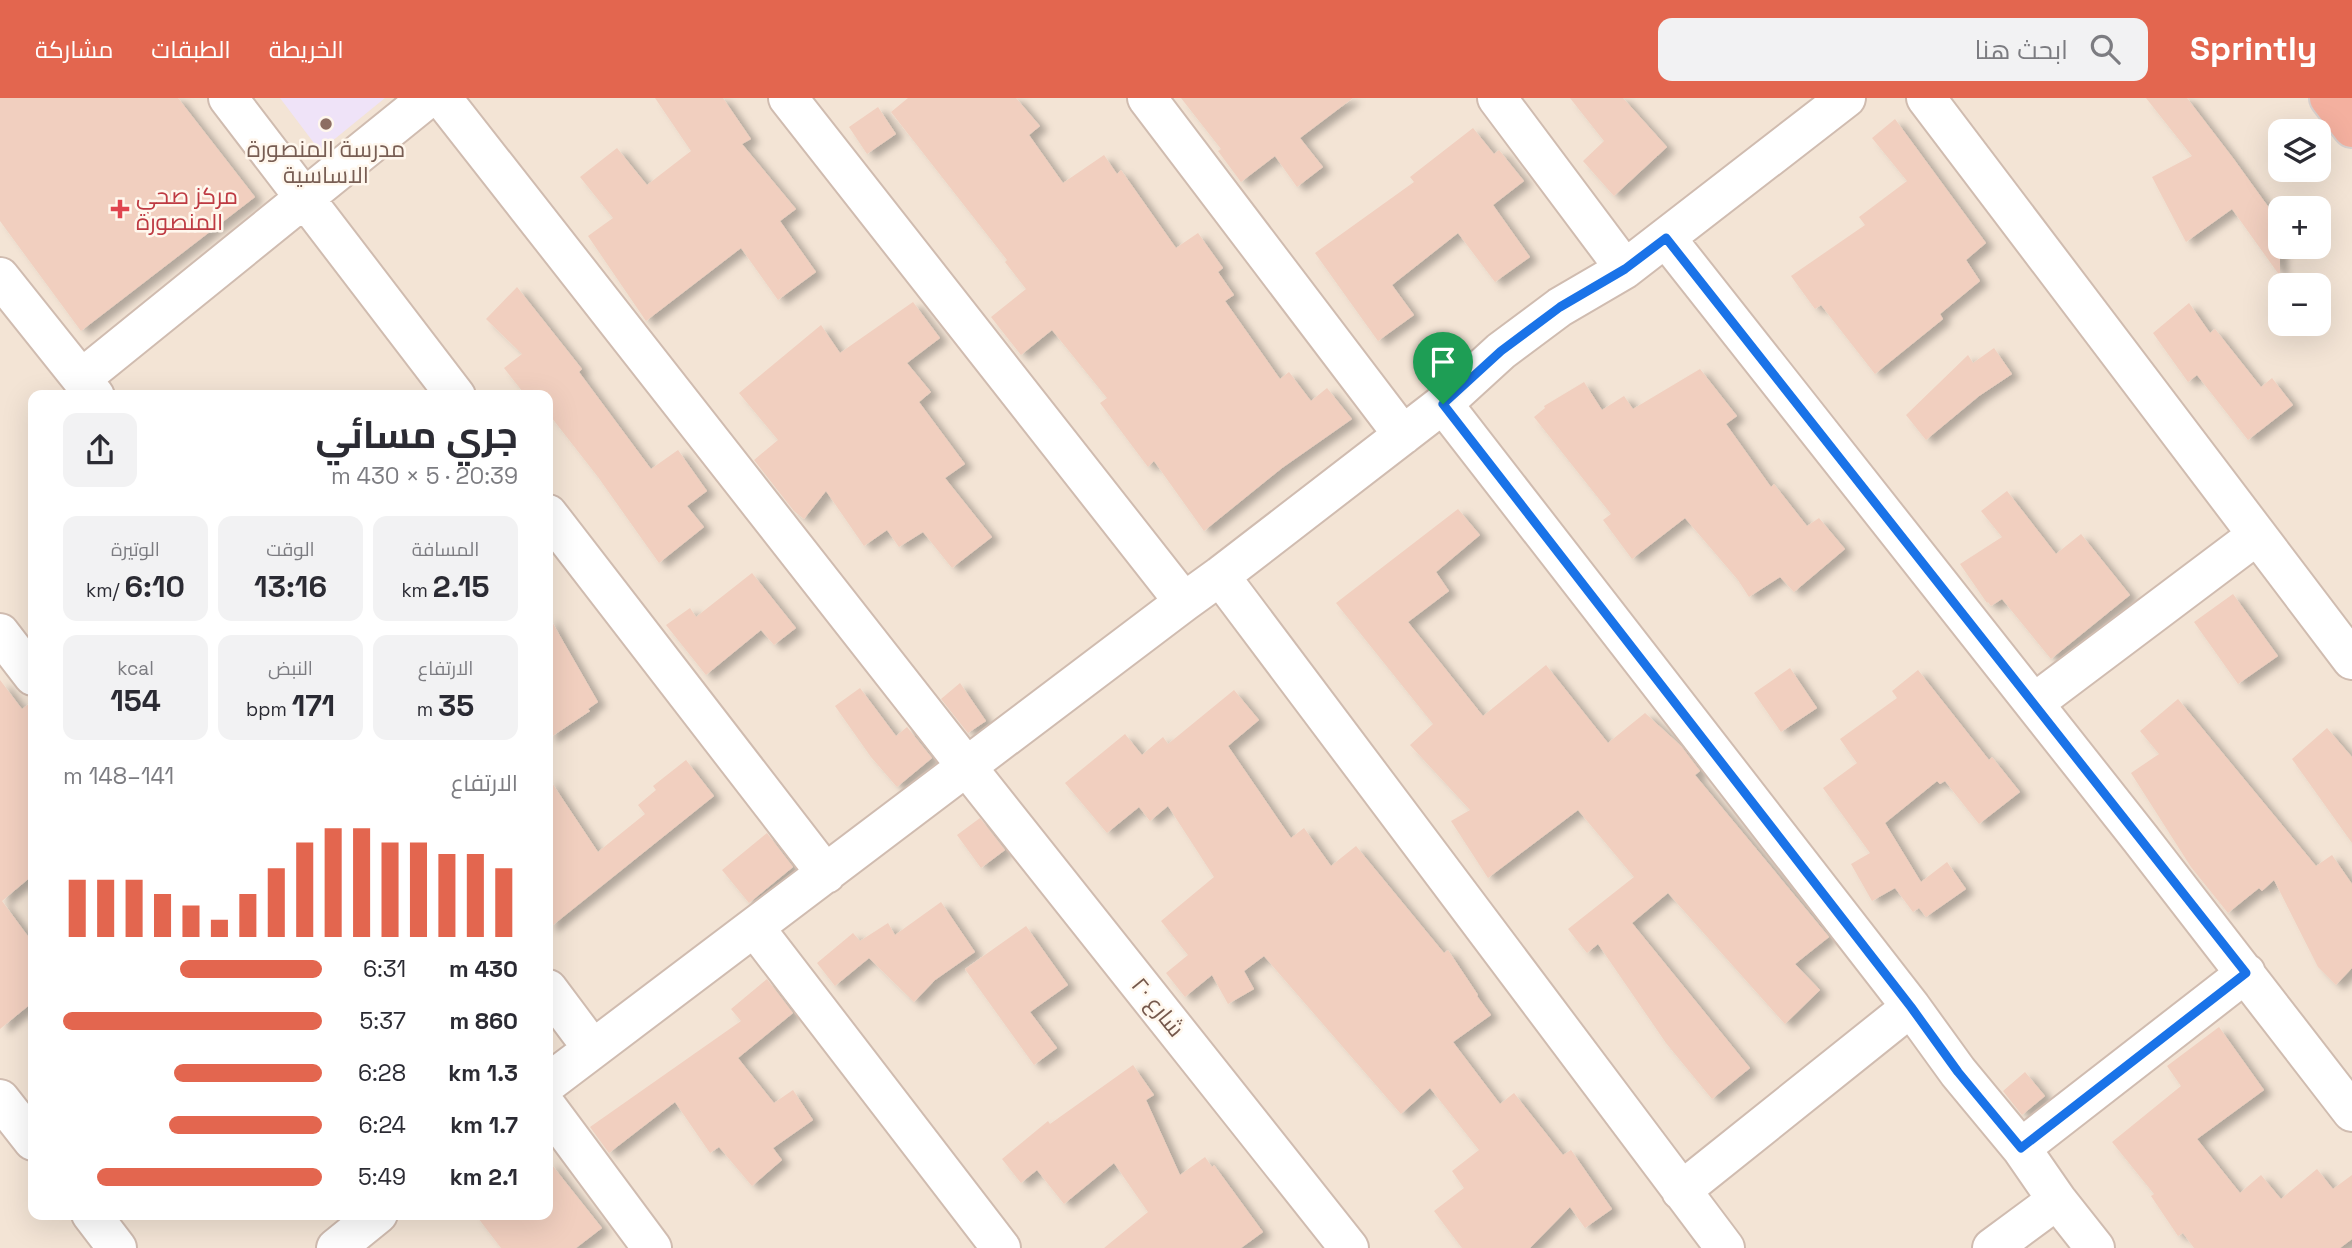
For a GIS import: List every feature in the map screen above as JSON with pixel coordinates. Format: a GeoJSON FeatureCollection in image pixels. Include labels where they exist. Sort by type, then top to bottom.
{"type":"FeatureCollection","features":[{"type":"Feature","properties":{"kind":"highway"},"geometry":{"type":"LineString","coordinates":[[2329,98],[2352,128]]}},
{"type":"Feature","properties":{"kind":"street"},"geometry":{"type":"LineString","coordinates":[[228,98],[451,390]]}},
{"type":"Feature","properties":{"kind":"street"},"geometry":{"type":"LineString","coordinates":[[0,277],[88,387],[304,199],[428,98]]}},
{"type":"Feature","properties":{"kind":"street","name":"شارع ٢٠"},"geometry":{"type":"LineString","coordinates":[[442,98],[966,766],[1335,1243]]}},
{"type":"Feature","properties":{"kind":"street"},"geometry":{"type":"LineString","coordinates":[[788,98],[1184,602]]}},
{"type":"Feature","properties":{"kind":"street"},"geometry":{"type":"LineString","coordinates":[[1147,98],[1403,435]]}},
{"type":"Feature","properties":{"kind":"street"},"geometry":{"type":"LineString","coordinates":[[1497,98],[1625,269]]}},
{"type":"Feature","properties":{"kind":"street"},"geometry":{"type":"LineString","coordinates":[[553,1079],[1220,576],[1443,404],[1501,351],[1560,307],[1625,269],[1845,98]]}},
{"type":"Feature","properties":{"kind":"street"},"geometry":{"type":"LineString","coordinates":[[1926,98],[2352,660]]}},
{"type":"Feature","properties":{"kind":"street"},"geometry":{"type":"LineString","coordinates":[[1666,238],[2246,973],[2352,1112]]}},
{"type":"Feature","properties":{"kind":"street"},"geometry":{"type":"LineString","coordinates":[[1443,404],[1911,1007],[1958,1072],[2021,1148],[2095,1248]]}},
{"type":"Feature","properties":{"kind":"street"},"geometry":{"type":"LineString","coordinates":[[553,520],[826,874]]}},
{"type":"Feature","properties":{"kind":"street"},"geometry":{"type":"LineString","coordinates":[[2034,703],[2256,536]]}},
{"type":"Feature","properties":{"kind":"street"},"geometry":{"type":"LineString","coordinates":[[1220,576],[1725,1248]]}},
{"type":"Feature","properties":{"kind":"street"},"geometry":{"type":"LineString","coordinates":[[0,633],[28,670]]}},
{"type":"Feature","properties":{"kind":"street"},"geometry":{"type":"LineString","coordinates":[[755,928],[1001,1248]]}},
{"type":"Feature","properties":{"kind":"street"},"geometry":{"type":"LineString","coordinates":[[2021,1148],[2246,973]]}},
{"type":"Feature","properties":{"kind":"street"},"geometry":{"type":"LineString","coordinates":[[553,996],[592,1048]]}},
{"type":"Feature","properties":{"kind":"street"},"geometry":{"type":"LineString","coordinates":[[1681,1191],[1911,1007]]}},
{"type":"Feature","properties":{"kind":"street"},"geometry":{"type":"LineString","coordinates":[[0,1099],[28,1135]]}},
{"type":"Feature","properties":{"kind":"street"},"geometry":{"type":"LineString","coordinates":[[553,1115],[652,1248]]}},
{"type":"Feature","properties":{"kind":"street"},"geometry":{"type":"LineString","coordinates":[[1992,1248],[2057,1200]]}},
{"type":"Feature","properties":{"kind":"street"},"geometry":{"type":"LineString","coordinates":[[96,1220],[117,1248]]}},
{"type":"Feature","properties":{"kind":"street"},"geometry":{"type":"LineString","coordinates":[[336,1248],[371,1220]]}},
{"type":"Feature","properties":{"kind":"shaded area"},"geometry":{"type":"Polygon","coordinates":[[[0,98],[2352,98],[2352,1248],[0,1248],[0,98]]]}},
{"type":"Feature","properties":{"kind":"shaded area","name":"مدرسة المنصورة الاساسية"},"geometry":{"type":"Polygon","coordinates":[[[280,98],[385,98],[320,151],[280,98]]]}},
{"type":"Feature","properties":{"kind":"building","name":"مركز صحي المنصورة"},"geometry":{"type":"Polygon","coordinates":[[[0,98],[178,98],[255,197],[81,331],[0,221],[0,98]]]}},
{"type":"Feature","properties":{"kind":"building"},"geometry":{"type":"Polygon","coordinates":[[[655,98],[723,98],[751,139],[742,144],[796,209],[780,221],[816,272],[778,300],[741,248],[646,321],[588,236],[613,218],[580,177],[617,148],[647,185],[691,151],[655,98]]]}},
{"type":"Feature","properties":{"kind":"building"},"geometry":{"type":"Polygon","coordinates":[[[908,98],[1016,98],[1040,126],[1029,135],[1063,183],[1104,155],[1117,174],[1121,170],[1176,248],[1198,233],[1223,268],[1218,272],[1234,295],[1225,301],[1280,379],[1289,372],[1311,401],[1327,388],[1352,419],[1282,468],[1204,531],[1154,461],[1148,467],[1100,403],[1107,398],[1052,330],[1021,355],[991,317],[1026,289],[1005,262],[1007,260],[891,112],[908,98]]]}},
{"type":"Feature","properties":{"kind":"building"},"geometry":{"type":"Polygon","coordinates":[[[1181,98],[1353,98],[1300,138],[1323,167],[1297,187],[1275,156],[1241,182],[1218,151],[1221,149],[1181,98]]]}},
{"type":"Feature","properties":{"kind":"building"},"geometry":{"type":"Polygon","coordinates":[[[1570,98],[1623,98],[1667,147],[1614,196],[1583,161],[1604,141],[1570,98]]]}},
{"type":"Feature","properties":{"kind":"building"},"geometry":{"type":"Polygon","coordinates":[[[2146,98],[2187,98],[2233,158],[2268,206],[2268,259],[2280,259],[2280,273],[2278,273],[2232,209],[2186,242],[2152,177],[2192,156],[2146,98]]]}},
{"type":"Feature","properties":{"kind":"building"},"geometry":{"type":"Polygon","coordinates":[[[878,107],[896,134],[867,154],[849,127],[878,107]]]}},
{"type":"Feature","properties":{"kind":"building"},"geometry":{"type":"Polygon","coordinates":[[[1895,119],[1986,243],[1966,260],[1980,281],[1940,314],[1943,319],[1875,374],[1821,305],[1815,309],[1791,276],[1865,225],[1859,217],[1907,181],[1872,138],[1895,119]]]}},
{"type":"Feature","properties":{"kind":"building"},"geometry":{"type":"Polygon","coordinates":[[[1473,128],[1494,154],[1499,150],[1524,181],[1493,205],[1530,257],[1495,282],[1458,233],[1392,285],[1414,315],[1378,341],[1315,253],[1414,182],[1410,177],[1473,128]]]}},
{"type":"Feature","properties":{"kind":"building"},"geometry":{"type":"Polygon","coordinates":[[[517,287],[582,369],[579,372],[651,469],[678,450],[707,491],[687,506],[704,527],[659,563],[553,419],[553,390],[521,390],[504,368],[522,354],[486,319],[517,287]]]}},
{"type":"Feature","properties":{"kind":"building"},"geometry":{"type":"Polygon","coordinates":[[[913,302],[940,338],[907,363],[931,392],[919,402],[965,464],[945,478],[992,537],[952,568],[923,532],[899,547],[887,530],[864,546],[826,491],[804,519],[794,511],[754,460],[778,440],[739,393],[821,325],[840,353],[913,302]]]}},
{"type":"Feature","properties":{"kind":"building"},"geometry":{"type":"Polygon","coordinates":[[[2189,303],[2210,333],[2215,329],[2261,387],[2272,378],[2293,405],[2248,440],[2197,375],[2188,382],[2153,333],[2189,303]]]}},
{"type":"Feature","properties":{"kind":"building"},"geometry":{"type":"Polygon","coordinates":[[[1994,348],[2012,374],[1979,396],[1926,440],[1906,415],[1968,355],[1973,363],[1994,348]]]}},
{"type":"Feature","properties":{"kind":"building"},"geometry":{"type":"Polygon","coordinates":[[[1700,369],[1737,416],[1726,424],[1771,487],[1774,484],[1807,526],[1819,518],[1845,549],[1794,592],[1780,577],[1749,597],[1738,580],[1685,518],[1632,559],[1603,520],[1611,514],[1534,417],[1544,406],[1584,382],[1602,410],[1624,396],[1633,409],[1700,369]]]}},
{"type":"Feature","properties":{"kind":"building"},"geometry":{"type":"Polygon","coordinates":[[[2007,491],[2056,554],[2081,534],[2130,595],[2051,659],[2002,599],[1991,606],[1987,603],[1960,564],[2002,537],[1981,511],[2007,491]]]}},
{"type":"Feature","properties":{"kind":"building"},"geometry":{"type":"Polygon","coordinates":[[[1458,509],[1480,535],[1436,572],[1449,591],[1408,622],[1483,716],[1546,665],[1608,743],[1645,713],[1681,746],[1700,771],[1695,775],[1829,937],[1795,964],[1820,990],[1785,1024],[1668,893],[1632,923],[1750,1068],[1712,1099],[1666,1043],[1598,944],[1587,953],[1568,929],[1634,877],[1578,810],[1488,878],[1451,821],[1470,810],[1410,745],[1433,724],[1336,603],[1458,509]]]}},
{"type":"Feature","properties":{"kind":"building"},"geometry":{"type":"Polygon","coordinates":[[[752,573],[796,628],[774,645],[761,630],[706,675],[666,625],[690,608],[696,617],[752,573]]]}},
{"type":"Feature","properties":{"kind":"building"},"geometry":{"type":"Polygon","coordinates":[[[2233,594],[2278,656],[2238,684],[2194,622],[2233,594]]]}},
{"type":"Feature","properties":{"kind":"building"},"geometry":{"type":"Polygon","coordinates":[[[553,624],[598,702],[588,709],[590,711],[553,736],[553,624]]]}},
{"type":"Feature","properties":{"kind":"building"},"geometry":{"type":"Polygon","coordinates":[[[1790,668],[1817,708],[1781,732],[1754,693],[1790,668]]]}},
{"type":"Feature","properties":{"kind":"building"},"geometry":{"type":"Polygon","coordinates":[[[1918,670],[1989,760],[1992,757],[2020,792],[1979,824],[1945,781],[1940,784],[1937,781],[1885,823],[1921,882],[1947,862],[1966,889],[1926,917],[1919,908],[1913,912],[1895,888],[1872,901],[1851,864],[1870,853],[1823,788],[1857,763],[1840,739],[1897,698],[1892,691],[1918,670]]]}},
{"type":"Feature","properties":{"kind":"building"},"geometry":{"type":"Polygon","coordinates":[[[0,680],[22,709],[28,705],[28,879],[2,901],[28,936],[28,1006],[0,1029],[0,680]]]}},
{"type":"Feature","properties":{"kind":"building"},"geometry":{"type":"Polygon","coordinates":[[[960,683],[986,721],[968,733],[941,699],[960,683]]]}},
{"type":"Feature","properties":{"kind":"building"},"geometry":{"type":"Polygon","coordinates":[[[860,688],[896,736],[907,727],[932,758],[897,787],[871,757],[835,706],[860,688]]]}},
{"type":"Feature","properties":{"kind":"building"},"geometry":{"type":"Polygon","coordinates":[[[1234,690],[1259,720],[1228,746],[1291,838],[1304,828],[1331,866],[1356,846],[1444,953],[1448,950],[1478,995],[1491,1015],[1453,1042],[1500,1104],[1514,1093],[1563,1155],[1571,1150],[1612,1209],[1585,1228],[1570,1207],[1530,1248],[1462,1248],[1434,1211],[1464,1188],[1452,1171],[1479,1150],[1430,1088],[1401,1114],[1264,956],[1244,971],[1254,989],[1228,1004],[1212,975],[1185,997],[1166,973],[1188,955],[1161,921],[1214,877],[1168,806],[1150,821],[1139,807],[1107,833],[1065,783],[1125,734],[1142,755],[1163,737],[1168,744],[1234,690]]]}},
{"type":"Feature","properties":{"kind":"building"},"geometry":{"type":"Polygon","coordinates":[[[2178,699],[2316,866],[2332,855],[2352,884],[2352,968],[2336,985],[2318,967],[2274,880],[2262,891],[2259,888],[2228,913],[2191,867],[2131,773],[2159,754],[2140,731],[2178,699]]]}},
{"type":"Feature","properties":{"kind":"building"},"geometry":{"type":"Polygon","coordinates":[[[2327,728],[2352,757],[2352,843],[2292,759],[2327,728]]]}},
{"type":"Feature","properties":{"kind":"building"},"geometry":{"type":"Polygon","coordinates":[[[686,760],[714,796],[553,925],[553,784],[598,852],[645,814],[638,805],[656,790],[653,786],[686,760]]]}},
{"type":"Feature","properties":{"kind":"building"},"geometry":{"type":"Polygon","coordinates":[[[980,818],[1005,850],[981,868],[957,835],[980,818]]]}},
{"type":"Feature","properties":{"kind":"building"},"geometry":{"type":"Polygon","coordinates":[[[767,833],[793,867],[749,903],[722,870],[767,833]]]}},
{"type":"Feature","properties":{"kind":"building"},"geometry":{"type":"Polygon","coordinates":[[[941,902],[975,952],[935,980],[914,1002],[869,958],[835,986],[817,963],[853,933],[860,941],[888,923],[895,935],[941,902]]]}},
{"type":"Feature","properties":{"kind":"building"},"geometry":{"type":"Polygon","coordinates":[[[1026,926],[1068,985],[1030,1012],[1057,1048],[1034,1065],[965,969],[1026,926]]]}},
{"type":"Feature","properties":{"kind":"building"},"geometry":{"type":"Polygon","coordinates":[[[767,979],[793,1013],[738,1058],[774,1103],[793,1090],[813,1120],[773,1148],[782,1160],[752,1186],[719,1147],[710,1153],[675,1102],[609,1153],[590,1127],[741,1021],[731,1009],[767,979]]]}},
{"type":"Feature","properties":{"kind":"building"},"geometry":{"type":"Polygon","coordinates":[[[2219,1027],[2264,1090],[2197,1139],[2240,1193],[2261,1175],[2281,1199],[2317,1169],[2333,1189],[2352,1175],[2352,1239],[2340,1248],[2194,1248],[2183,1233],[2178,1236],[2151,1196],[2154,1194],[2112,1142],[2181,1086],[2167,1066],[2219,1027]]]}},
{"type":"Feature","properties":{"kind":"building"},"geometry":{"type":"Polygon","coordinates":[[[1133,1065],[1154,1095],[1146,1100],[1180,1175],[1205,1157],[1212,1167],[1214,1165],[1263,1232],[1241,1248],[1104,1248],[1148,1212],[1114,1163],[1064,1204],[1037,1170],[1021,1183],[1002,1159],[1048,1121],[1050,1124],[1133,1065]]]}},
{"type":"Feature","properties":{"kind":"building"},"geometry":{"type":"Polygon","coordinates":[[[2025,1072],[2045,1096],[2022,1115],[2003,1091],[2025,1072]]]}},
{"type":"Feature","properties":{"kind":"building"},"geometry":{"type":"Polygon","coordinates":[[[553,1166],[602,1228],[576,1248],[501,1248],[480,1220],[553,1220],[553,1166]]]}},
{"type":"Feature","properties":{"kind":"place","name":"مدرسة المنصورة الاساسية"},"geometry":{"type":"Point","coordinates":[326,124]}},
{"type":"Feature","properties":{"kind":"place","name":"مركز صحي المنصورة"},"geometry":{"type":"Point","coordinates":[120,209]}},
{"type":"Feature","properties":{"kind":"route"},"geometry":{"type":"LineString","coordinates":[[1666,238],[2246,973],[2021,1148],[1958,1072],[1911,1007],[1443,404],[1501,351],[1560,307],[1625,269],[1666,238]]}}]}
